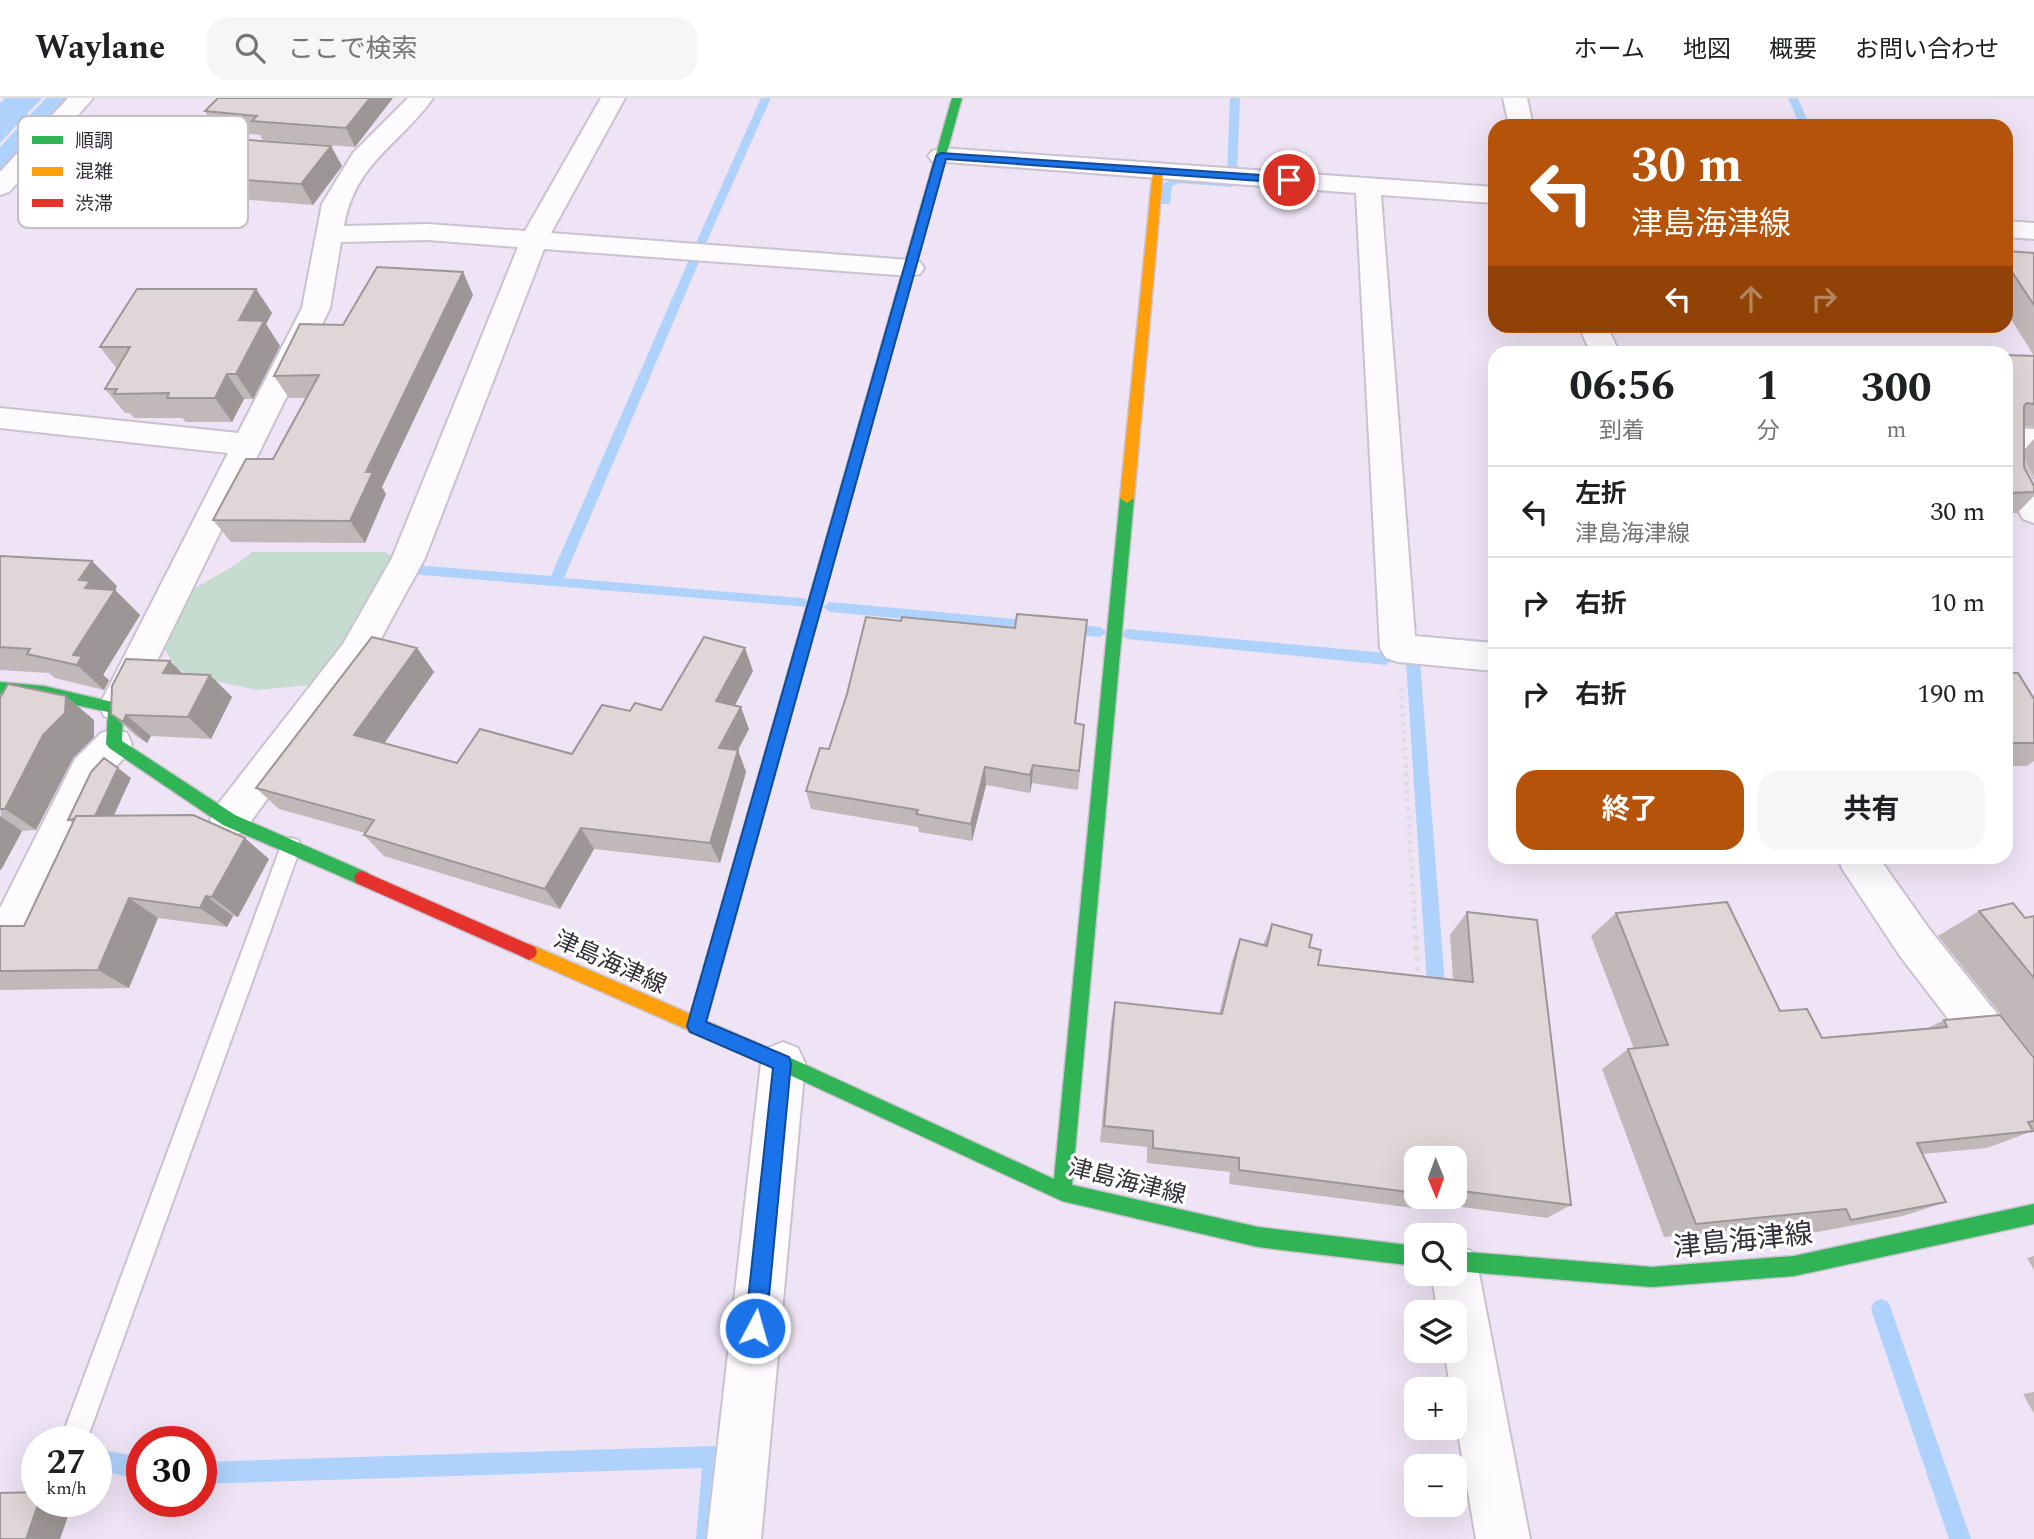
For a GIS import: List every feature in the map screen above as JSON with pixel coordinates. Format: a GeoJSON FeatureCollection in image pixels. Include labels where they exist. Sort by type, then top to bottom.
{"type":"FeatureCollection","features":[{"type":"Feature","properties":{"kind":"street"},"geometry":{"type":"LineString","coordinates":[[64,116],[81,98]]}},
{"type":"Feature","properties":{"kind":"street"},"geometry":{"type":"LineString","coordinates":[[0,951],[88,770],[115,726],[246,444],[316,308],[335,204],[349,156],[421,98]]}},
{"type":"Feature","properties":{"kind":"street"},"geometry":{"type":"LineString","coordinates":[[229,820],[355,654],[408,558],[534,239],[613,98]]}},
{"type":"Feature","properties":{"kind":"street"},"geometry":{"type":"LineString","coordinates":[[696,1026],[957,98]]}},
{"type":"Feature","properties":{"kind":"street"},"geometry":{"type":"LineString","coordinates":[[1515,98],[1520,119]]}},
{"type":"Feature","properties":{"kind":"street"},"geometry":{"type":"LineString","coordinates":[[248,149],[308,153]]}},
{"type":"Feature","properties":{"kind":"street"},"geometry":{"type":"LineString","coordinates":[[941,156],[1488,195]]}},
{"type":"Feature","properties":{"kind":"street"},"geometry":{"type":"LineString","coordinates":[[0,187],[18,167]]}},
{"type":"Feature","properties":{"kind":"street"},"geometry":{"type":"LineString","coordinates":[[1062,1192],[1158,171]]}},
{"type":"Feature","properties":{"kind":"street"},"geometry":{"type":"LineString","coordinates":[[1368,186],[1398,648],[1488,656]]}},
{"type":"Feature","properties":{"kind":"street"},"geometry":{"type":"LineString","coordinates":[[2013,230],[2034,231]]}},
{"type":"Feature","properties":{"kind":"street"},"geometry":{"type":"LineString","coordinates":[[329,234],[428,232],[910,268]]}},
{"type":"Feature","properties":{"kind":"street"},"geometry":{"type":"LineString","coordinates":[[0,418],[246,444]]}},
{"type":"Feature","properties":{"kind":"street"},"geometry":{"type":"LineString","coordinates":[[2013,438],[2034,439]]}},
{"type":"Feature","properties":{"kind":"street"},"geometry":{"type":"LineString","coordinates":[[2013,473],[2034,512]]}},
{"type":"Feature","properties":{"kind":"street","name":"津島海津線"},"geometry":{"type":"LineString","coordinates":[[0,688],[44,692],[115,726],[229,820],[782,1063],[1062,1192],[1258,1237],[1404,1254]]}},
{"type":"Feature","properties":{"kind":"street"},"geometry":{"type":"LineString","coordinates":[[1861,864],[1915,943],[2034,1095]]}},
{"type":"Feature","properties":{"kind":"street"},"geometry":{"type":"LineString","coordinates":[[734,1539],[782,1063]]}},
{"type":"Feature","properties":{"kind":"street","name":"津島海津線"},"geometry":{"type":"LineString","coordinates":[[1467,1262],[1651,1277],[1794,1266],[2034,1214]]}},
{"type":"Feature","properties":{"kind":"street"},"geometry":{"type":"LineString","coordinates":[[1457,1286],[1503,1539]]}},
{"type":"Feature","properties":{"kind":"lane"},"geometry":{"type":"LineString","coordinates":[[79,1426],[291,846]]}},
{"type":"Feature","properties":{"kind":"path"},"geometry":{"type":"LineString","coordinates":[[1398,648],[1418,993]]}},
{"type":"Feature","properties":{"kind":"green space"},"geometry":{"type":"Polygon","coordinates":[[[252,552],[385,552],[399,560],[321,684],[257,690],[192,676],[176,668],[162,645],[188,592],[237,564],[252,552]]]}},
{"type":"Feature","properties":{"kind":"water"},"geometry":{"type":"Polygon","coordinates":[[[5,98],[42,98],[25,116],[18,116],[18,124],[0,143],[0,103],[5,98]]]}},
{"type":"Feature","properties":{"kind":"water"},"geometry":{"type":"Polygon","coordinates":[[[46,98],[66,98],[50,116],[29,116],[46,98]]]}},
{"type":"Feature","properties":{"kind":"water"},"geometry":{"type":"Polygon","coordinates":[[[18,128],[18,150],[0,170],[0,147],[18,128]]]}},
{"type":"Feature","properties":{"kind":"building"},"geometry":{"type":"Polygon","coordinates":[[[218,98],[370,98],[346,128],[252,121],[257,116],[205,111],[218,98]]]}},
{"type":"Feature","properties":{"kind":"building"},"geometry":{"type":"Polygon","coordinates":[[[248,140],[331,146],[301,184],[248,180],[248,140]]]}},
{"type":"Feature","properties":{"kind":"building"},"geometry":{"type":"Polygon","coordinates":[[[2013,252],[2034,253],[2034,305],[2013,274],[2013,252]]]}},
{"type":"Feature","properties":{"kind":"building"},"geometry":{"type":"Polygon","coordinates":[[[377,267],[463,272],[366,472],[373,472],[350,521],[213,520],[246,459],[273,459],[319,375],[274,376],[300,324],[343,325],[377,267]]]}},
{"type":"Feature","properties":{"kind":"building"},"geometry":{"type":"Polygon","coordinates":[[[137,289],[256,289],[239,320],[264,321],[236,374],[227,374],[215,398],[167,398],[169,393],[114,394],[117,389],[105,389],[130,347],[100,347],[137,289]]]}},
{"type":"Feature","properties":{"kind":"building"},"geometry":{"type":"Polygon","coordinates":[[[2013,355],[2034,356],[2034,404],[2027,403],[2024,406],[2024,467],[2034,486],[2034,492],[2013,493],[2013,355]]]}},
{"type":"Feature","properties":{"kind":"building"},"geometry":{"type":"Polygon","coordinates":[[[0,556],[92,561],[79,580],[90,581],[85,588],[115,590],[73,655],[82,656],[77,665],[27,654],[30,649],[0,647],[0,556]]]}},
{"type":"Feature","properties":{"kind":"building"},"geometry":{"type":"Polygon","coordinates":[[[1017,614],[1087,620],[1075,723],[1084,725],[1079,771],[1033,765],[1030,775],[985,767],[971,824],[916,814],[918,810],[806,791],[820,748],[829,749],[847,694],[866,617],[901,621],[902,617],[1015,628],[1017,614]]]}},
{"type":"Feature","properties":{"kind":"building"},"geometry":{"type":"Polygon","coordinates":[[[372,637],[417,648],[354,735],[457,763],[480,729],[572,754],[602,705],[630,711],[635,703],[661,710],[704,637],[745,648],[716,701],[741,707],[719,748],[738,750],[710,843],[581,828],[545,889],[364,835],[374,820],[256,788],[372,637]]]}},
{"type":"Feature","properties":{"kind":"building"},"geometry":{"type":"Polygon","coordinates":[[[126,659],[170,661],[163,673],[210,675],[188,717],[126,715],[123,722],[111,714],[112,686],[126,659]]]}},
{"type":"Feature","properties":{"kind":"building"},"geometry":{"type":"Polygon","coordinates":[[[2013,673],[2018,673],[2034,699],[2034,743],[2013,743],[2013,673]]]}},
{"type":"Feature","properties":{"kind":"building"},"geometry":{"type":"Polygon","coordinates":[[[8,684],[66,696],[65,713],[43,735],[5,809],[0,809],[0,698],[8,684]]]}},
{"type":"Feature","properties":{"kind":"building"},"geometry":{"type":"Polygon","coordinates":[[[104,758],[118,768],[95,816],[76,816],[68,820],[91,772],[104,758]]]}},
{"type":"Feature","properties":{"kind":"building"},"geometry":{"type":"Polygon","coordinates":[[[193,815],[245,838],[212,897],[206,896],[200,908],[129,898],[98,970],[0,971],[0,926],[24,926],[76,816],[193,815]]]}},
{"type":"Feature","properties":{"kind":"building"},"geometry":{"type":"Polygon","coordinates":[[[1727,902],[1780,1011],[1807,1009],[1822,1038],[1947,1027],[1944,1020],[2000,1015],[2034,1058],[2034,1121],[2028,1122],[2033,1131],[1917,1143],[1946,1202],[1851,1220],[1846,1209],[1696,1224],[1628,1049],[1668,1045],[1616,913],[1727,902]]]}},
{"type":"Feature","properties":{"kind":"building"},"geometry":{"type":"Polygon","coordinates":[[[2013,903],[2025,918],[2034,916],[2034,978],[1979,911],[2013,903]]]}},
{"type":"Feature","properties":{"kind":"building"},"geometry":{"type":"Polygon","coordinates":[[[1467,912],[1537,920],[1571,1205],[1467,1192],[1467,1146],[1404,1146],[1404,1191],[1239,1170],[1239,1158],[1153,1148],[1153,1131],[1104,1126],[1115,1002],[1222,1014],[1240,939],[1267,946],[1272,924],[1312,935],[1309,947],[1321,950],[1318,965],[1473,982],[1467,912]]]}},
{"type":"Feature","properties":{"kind":"building"},"geometry":{"type":"Polygon","coordinates":[[[21,1492],[21,1517],[34,1517],[26,1539],[0,1539],[0,1493],[21,1492]]]}},
{"type":"Feature","properties":{"kind":"waterway"},"geometry":{"type":"LineString","coordinates":[[701,243],[766,98]]}},
{"type":"Feature","properties":{"kind":"waterway"},"geometry":{"type":"LineString","coordinates":[[1232,173],[1235,98]]}},
{"type":"Feature","properties":{"kind":"waterway"},"geometry":{"type":"LineString","coordinates":[[1793,98],[1802,119]]}},
{"type":"Feature","properties":{"kind":"waterway"},"geometry":{"type":"LineString","coordinates":[[1166,202],[1167,184],[1178,180],[1231,184]]}},
{"type":"Feature","properties":{"kind":"waterway"},"geometry":{"type":"LineString","coordinates":[[555,582],[696,255]]}},
{"type":"Feature","properties":{"kind":"waterway"},"geometry":{"type":"LineString","coordinates":[[415,570],[555,582]]}},
{"type":"Feature","properties":{"kind":"waterway"},"geometry":{"type":"LineString","coordinates":[[555,582],[801,603]]}},
{"type":"Feature","properties":{"kind":"waterway"},"geometry":{"type":"LineString","coordinates":[[830,607],[1037,626]]}},
{"type":"Feature","properties":{"kind":"waterway"},"geometry":{"type":"LineString","coordinates":[[1066,629],[1100,632]]}},
{"type":"Feature","properties":{"kind":"waterway"},"geometry":{"type":"LineString","coordinates":[[1127,634],[1386,659]]}},
{"type":"Feature","properties":{"kind":"waterway"},"geometry":{"type":"LineString","coordinates":[[1413,661],[1437,999]]}},
{"type":"Feature","properties":{"kind":"waterway"},"geometry":{"type":"LineString","coordinates":[[1881,1309],[1960,1539]]}},
{"type":"Feature","properties":{"kind":"waterway"},"geometry":{"type":"LineString","coordinates":[[217,1473],[714,1457],[707,1539]]}},
{"type":"Feature","properties":{"kind":"waterway"},"geometry":{"type":"LineString","coordinates":[[112,1462],[126,1465]]}},
{"type":"Feature","properties":{"kind":"traffic: fast"},"geometry":{"type":"LineString","coordinates":[[696,1026],[957,98]]}},
{"type":"Feature","properties":{"kind":"traffic: fast"},"geometry":{"type":"LineString","coordinates":[[1062,1192],[1127,498]]}},
{"type":"Feature","properties":{"kind":"traffic: fast"},"geometry":{"type":"LineString","coordinates":[[0,688],[44,692],[116,708],[114,744],[229,820],[362,878]]}},
{"type":"Feature","properties":{"kind":"traffic: fast"},"geometry":{"type":"LineString","coordinates":[[774,1059],[1062,1192],[1258,1237],[1404,1255]]}},
{"type":"Feature","properties":{"kind":"traffic: fast"},"geometry":{"type":"LineString","coordinates":[[1467,1262],[1652,1277],[1794,1266],[2034,1214]]}},
{"type":"Feature","properties":{"kind":"traffic: slow"},"geometry":{"type":"LineString","coordinates":[[1127,498],[1158,171]]}},
{"type":"Feature","properties":{"kind":"traffic: slow"},"geometry":{"type":"LineString","coordinates":[[529,952],[774,1059]]}},
{"type":"Feature","properties":{"kind":"traffic: jam"},"geometry":{"type":"LineString","coordinates":[[362,878],[529,952]]}},
{"type":"Feature","properties":{"kind":"route"},"geometry":{"type":"LineString","coordinates":[[755,1328],[782,1063],[696,1026],[941,156],[1289,180]]}}]}
